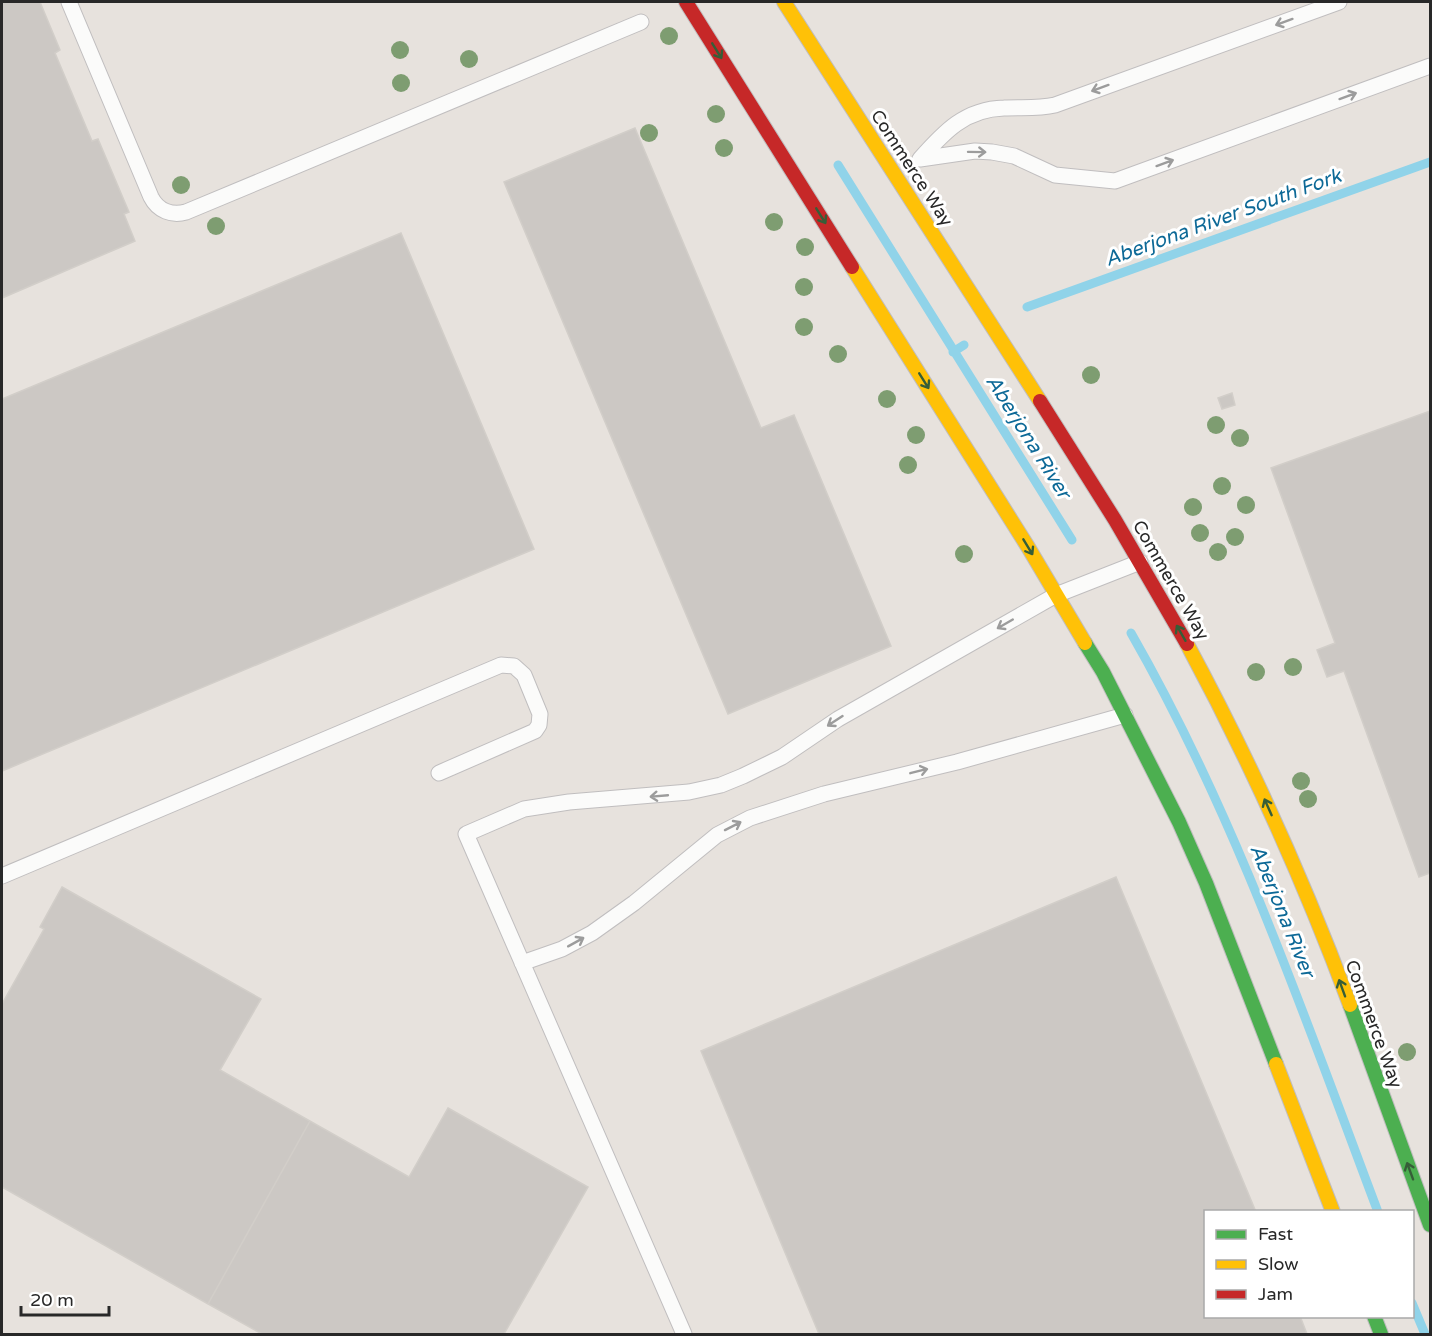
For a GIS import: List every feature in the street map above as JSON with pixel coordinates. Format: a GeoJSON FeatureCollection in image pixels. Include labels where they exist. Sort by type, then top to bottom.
{"type":"FeatureCollection","features":[{"type":"Feature","properties":{"kind":"street"},"geometry":{"type":"LineString","coordinates":[[686,2],[1010,517],[1103,672],[1179,822],[1206,883],[1332,1210]]}},
{"type":"Feature","properties":{"kind":"street","name":"Commerce Way"},"geometry":{"type":"LineString","coordinates":[[784,2],[1087,473],[1140,562],[1218,702],[1245,754],[1331,959],[1431,1226]]}},
{"type":"Feature","properties":{"kind":"street"},"geometry":{"type":"LineString","coordinates":[[1374,1318],[1381,1335]]}},
{"type":"Feature","properties":{"kind":"lane"},"geometry":{"type":"LineString","coordinates":[[69,2],[151,197],[161,209],[176,213],[186,212],[641,21]]}},
{"type":"Feature","properties":{"kind":"lane"},"geometry":{"type":"LineString","coordinates":[[1339,2],[1055,105],[1039,108],[997,108],[980,112],[945,130],[920,159],[975,151],[992,152],[1014,156],[1055,175],[1115,181],[1431,66]]}},
{"type":"Feature","properties":{"kind":"lane"},"geometry":{"type":"LineString","coordinates":[[684,1335],[466,834],[524,809],[569,802],[689,792],[721,785],[782,757],[838,719],[1056,595],[1140,562]]}},
{"type":"Feature","properties":{"kind":"lane"},"geometry":{"type":"LineString","coordinates":[[2,876],[501,666],[511,664],[520,669],[540,714],[539,725],[535,730],[439,773]]}},
{"type":"Feature","properties":{"kind":"lane"},"geometry":{"type":"LineString","coordinates":[[522,963],[562,949],[592,933],[634,903],[717,835],[750,818],[816,796],[957,762],[1125,715]]}},
{"type":"Feature","properties":{"kind":"building"},"geometry":{"type":"Polygon","coordinates":[[[2,2],[40,2],[60,50],[55,53],[92,141],[98,139],[129,212],[124,214],[135,241],[2,298],[2,2]]]}},
{"type":"Feature","properties":{"kind":"building"},"geometry":{"type":"Polygon","coordinates":[[[635,128],[761,428],[794,415],[891,646],[728,714],[504,182],[635,128]]]}},
{"type":"Feature","properties":{"kind":"building"},"geometry":{"type":"Polygon","coordinates":[[[401,233],[534,549],[2,771],[2,399],[401,233]]]}},
{"type":"Feature","properties":{"kind":"building"},"geometry":{"type":"Polygon","coordinates":[[[1232,393],[1235,405],[1222,409],[1218,398],[1232,393]]]}},
{"type":"Feature","properties":{"kind":"building"},"geometry":{"type":"Polygon","coordinates":[[[1430,411],[1430,873],[1419,877],[1344,671],[1327,677],[1317,650],[1335,643],[1271,468],[1430,411]]]}},
{"type":"Feature","properties":{"kind":"building"},"geometry":{"type":"Polygon","coordinates":[[[1116,877],[1255,1210],[1204,1210],[1204,1318],[1301,1318],[1307,1334],[819,1334],[701,1051],[1116,877]]]}},
{"type":"Feature","properties":{"kind":"building"},"geometry":{"type":"Polygon","coordinates":[[[62,887],[261,999],[220,1070],[310,1121],[208,1304],[2,1187],[2,1004],[44,929],[40,927],[62,887]]]}},
{"type":"Feature","properties":{"kind":"building"},"geometry":{"type":"Polygon","coordinates":[[[448,1108],[588,1187],[504,1334],[262,1334],[208,1304],[310,1121],[409,1177],[448,1108]]]}},
{"type":"Feature","properties":{"kind":"waterway","name":"Aberjona River South Fork"},"geometry":{"type":"LineString","coordinates":[[1027,307],[1430,162]]}},
{"type":"Feature","properties":{"kind":"waterway","name":"Aberjona River South Fork"},"geometry":{"type":"LineString","coordinates":[[838,165],[1072,540]]}},
{"type":"Feature","properties":{"kind":"waterway","name":"Aberjona River South Fork"},"geometry":{"type":"LineString","coordinates":[[953,352],[964,345]]}},
{"type":"Feature","properties":{"kind":"waterway","name":"Aberjona River"},"geometry":{"type":"LineString","coordinates":[[1131,633],[1169,702],[1236,845],[1295,991],[1377,1210]]}},
{"type":"Feature","properties":{"kind":"waterway","name":"Aberjona River"},"geometry":{"type":"LineString","coordinates":[[1414,1308],[1425,1334]]}},
{"type":"Feature","properties":{"kind":"traffic: fast"},"geometry":{"type":"LineString","coordinates":[[1085,643],[1103,672],[1179,822],[1206,883],[1276,1064]]}},
{"type":"Feature","properties":{"kind":"traffic: fast"},"geometry":{"type":"LineString","coordinates":[[1350,1005],[1430,1225]]}},
{"type":"Feature","properties":{"kind":"traffic: fast"},"geometry":{"type":"LineString","coordinates":[[1375,1318],[1381,1334]]}},
{"type":"Feature","properties":{"kind":"traffic: slow"},"geometry":{"type":"LineString","coordinates":[[784,2],[1040,401]]}},
{"type":"Feature","properties":{"kind":"traffic: slow"},"geometry":{"type":"LineString","coordinates":[[852,267],[1028,547],[1085,643]]}},
{"type":"Feature","properties":{"kind":"traffic: slow"},"geometry":{"type":"LineString","coordinates":[[1187,644],[1233,732],[1275,822],[1350,1005]]}},
{"type":"Feature","properties":{"kind":"traffic: slow"},"geometry":{"type":"LineString","coordinates":[[1276,1064],[1332,1210]]}},
{"type":"Feature","properties":{"kind":"traffic: jam"},"geometry":{"type":"LineString","coordinates":[[686,2],[852,267]]}},
{"type":"Feature","properties":{"kind":"traffic: jam"},"geometry":{"type":"LineString","coordinates":[[1040,401],[1115,520],[1187,644]]}}]}
